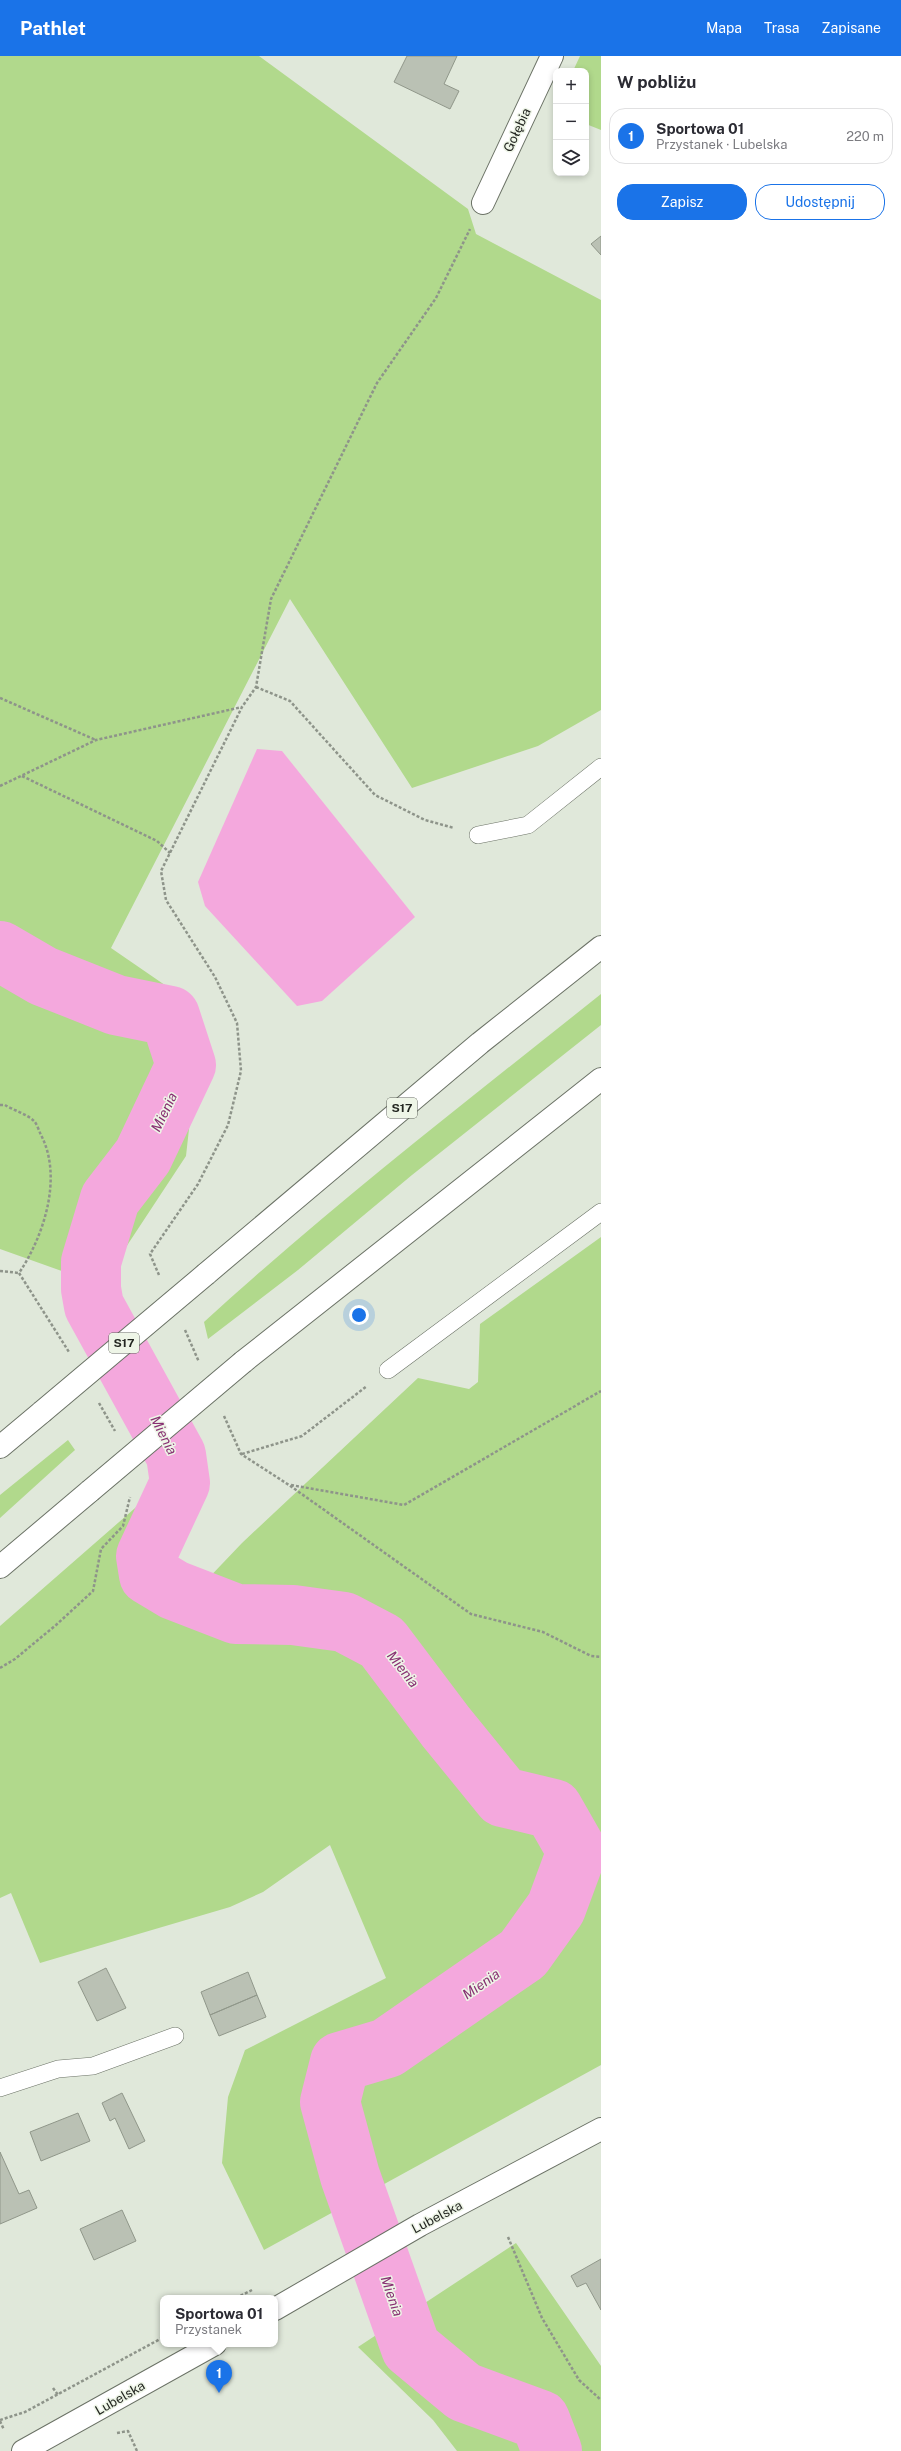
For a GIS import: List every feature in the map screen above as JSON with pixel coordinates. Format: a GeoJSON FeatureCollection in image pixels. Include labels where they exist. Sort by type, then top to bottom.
{"type":"FeatureCollection","features":[{"type":"Feature","properties":{"kind":"main road","name":"Gołębia"},"geometry":{"type":"LineString","coordinates":[[483,203],[552,56]]}},
{"type":"Feature","properties":{"kind":"main road","name":"S17"},"geometry":{"type":"LineString","coordinates":[[0,1447],[480,1043],[601,947]]}},
{"type":"Feature","properties":{"kind":"main road"},"geometry":{"type":"LineString","coordinates":[[0,1567],[243,1362],[601,1079]]}},
{"type":"Feature","properties":{"kind":"main road","name":"Lubelska"},"geometry":{"type":"LineString","coordinates":[[278,2307],[420,2225],[601,2129]]}},
{"type":"Feature","properties":{"kind":"main road","name":"Lubelska"},"geometry":{"type":"LineString","coordinates":[[23,2451],[210,2347]]}},
{"type":"Feature","properties":{"kind":"lane"},"geometry":{"type":"LineString","coordinates":[[478,835],[528,825],[601,767]]}},
{"type":"Feature","properties":{"kind":"lane"},"geometry":{"type":"LineString","coordinates":[[388,1370],[601,1212]]}},
{"type":"Feature","properties":{"kind":"lane"},"geometry":{"type":"LineString","coordinates":[[0,2088],[58,2069],[92,2066],[175,2036]]}},
{"type":"Feature","properties":{"kind":"path"},"geometry":{"type":"LineString","coordinates":[[0,786],[96,740],[242,707],[256,687],[271,599],[377,383],[436,298],[483,203]]}},
{"type":"Feature","properties":{"kind":"path"},"geometry":{"type":"LineString","coordinates":[[256,687],[290,701],[375,795],[425,820],[478,835]]}},
{"type":"Feature","properties":{"kind":"path"},"geometry":{"type":"LineString","coordinates":[[0,698],[96,740]]}},
{"type":"Feature","properties":{"kind":"path"},"geometry":{"type":"LineString","coordinates":[[22,776],[157,841],[170,853]]}},
{"type":"Feature","properties":{"kind":"path"},"geometry":{"type":"LineString","coordinates":[[0,1105],[5,1105],[34,1121],[47,1146],[52,1184],[43,1222],[26,1263],[19,1273],[0,1271]]}},
{"type":"Feature","properties":{"kind":"path"},"geometry":{"type":"LineString","coordinates":[[241,1454],[302,1436],[388,1370]]}},
{"type":"Feature","properties":{"kind":"path"},"geometry":{"type":"LineString","coordinates":[[289,1485],[404,1505],[601,1391]]}},
{"type":"Feature","properties":{"kind":"path"},"geometry":{"type":"LineString","coordinates":[[508,2237],[542,2318],[578,2380],[601,2400]]}},
{"type":"Feature","properties":{"kind":"path"},"geometry":{"type":"LineString","coordinates":[[0,2420],[25,2412],[160,2339]]}},
{"type":"Feature","properties":{"kind":"green space"},"geometry":{"type":"Polygon","coordinates":[[[0,56],[259,56],[468,209],[476,234],[601,300],[601,710],[538,746],[412,788],[290,599],[111,948],[175,992],[199,1039],[186,1156],[101,1285],[0,1249],[0,56]]]}},
{"type":"Feature","properties":{"kind":"green space"},"geometry":{"type":"Polygon","coordinates":[[[580,56],[601,56],[601,130],[589,125],[589,68],[574,68],[580,56]]]}},
{"type":"Feature","properties":{"kind":"green space"},"geometry":{"type":"Polygon","coordinates":[[[601,994],[601,1025],[412,1175],[298,1270],[208,1339],[204,1322],[252,1279],[350,1195],[601,994]]]}},
{"type":"Feature","properties":{"kind":"green space"},"geometry":{"type":"Polygon","coordinates":[[[601,1237],[601,2065],[264,2250],[222,2163],[228,2097],[245,2050],[386,1978],[330,1845],[263,1892],[230,1907],[40,1963],[11,1893],[0,1898],[0,1626],[150,1495],[146,1525],[126,1575],[128,1591],[149,1601],[181,1607],[242,1543],[418,1378],[469,1389],[478,1382],[480,1324],[601,1237]]]}},
{"type":"Feature","properties":{"kind":"green space"},"geometry":{"type":"Polygon","coordinates":[[[68,1440],[75,1450],[0,1518],[0,1495],[68,1440]]]}},
{"type":"Feature","properties":{"kind":"green space"},"geometry":{"type":"Polygon","coordinates":[[[516,2243],[601,2366],[601,2451],[457,2451],[433,2420],[358,2347],[516,2243]]]}},
{"type":"Feature","properties":{"kind":"shaded area"},"geometry":{"type":"Polygon","coordinates":[[[257,749],[282,751],[415,917],[322,1001],[297,1006],[205,906],[198,882],[257,749]]]}},
{"type":"Feature","properties":{"kind":"building"},"geometry":{"type":"Polygon","coordinates":[[[407,56],[457,56],[444,84],[459,91],[450,109],[394,82],[407,56]]]}},
{"type":"Feature","properties":{"kind":"building"},"geometry":{"type":"Polygon","coordinates":[[[601,236],[601,255],[591,244],[601,236]]]}},
{"type":"Feature","properties":{"kind":"building"},"geometry":{"type":"Polygon","coordinates":[[[106,1968],[126,2008],[97,2021],[78,1982],[106,1968]]]}},
{"type":"Feature","properties":{"kind":"building"},"geometry":{"type":"Polygon","coordinates":[[[248,1972],[257,1995],[210,2015],[201,1992],[248,1972]]]}},
{"type":"Feature","properties":{"kind":"building"},"geometry":{"type":"Polygon","coordinates":[[[257,1995],[266,2017],[219,2036],[210,2015],[257,1995]]]}},
{"type":"Feature","properties":{"kind":"building"},"geometry":{"type":"Polygon","coordinates":[[[122,2093],[145,2141],[129,2149],[115,2118],[110,2121],[102,2103],[122,2093]]]}},
{"type":"Feature","properties":{"kind":"building"},"geometry":{"type":"Polygon","coordinates":[[[78,2113],[90,2141],[41,2161],[30,2132],[78,2113]]]}},
{"type":"Feature","properties":{"kind":"building"},"geometry":{"type":"Polygon","coordinates":[[[0,2152],[19,2194],[29,2190],[37,2208],[0,2224],[0,2152]]]}},
{"type":"Feature","properties":{"kind":"building"},"geometry":{"type":"Polygon","coordinates":[[[122,2210],[136,2241],[94,2260],[80,2229],[122,2210]]]}},
{"type":"Feature","properties":{"kind":"building"},"geometry":{"type":"Polygon","coordinates":[[[601,2259],[601,2310],[586,2283],[577,2287],[571,2276],[601,2259]]]}},
{"type":"Feature","properties":{"kind":"waterway","name":"Mienia"},"geometry":{"type":"LineString","coordinates":[[0,951],[43,976],[116,1005],[170,1016],[186,1065],[143,1156],[110,1199],[91,1262],[91,1289],[94,1306],[176,1455],[180,1483],[146,1556],[149,1575],[174,1590],[236,1614],[293,1615],[344,1622],[382,1642],[446,1727],[503,1797],[553,1809],[577,1851],[556,1908],[523,1954],[387,2048],[340,2062],[330,2102],[350,2176],[411,2348],[464,2392],[540,2420],[552,2451]]}},
{"type":"Feature","properties":{"kind":"place","name":"Sportowa 01"},"geometry":{"type":"Point","coordinates":[219,2393]}}]}
